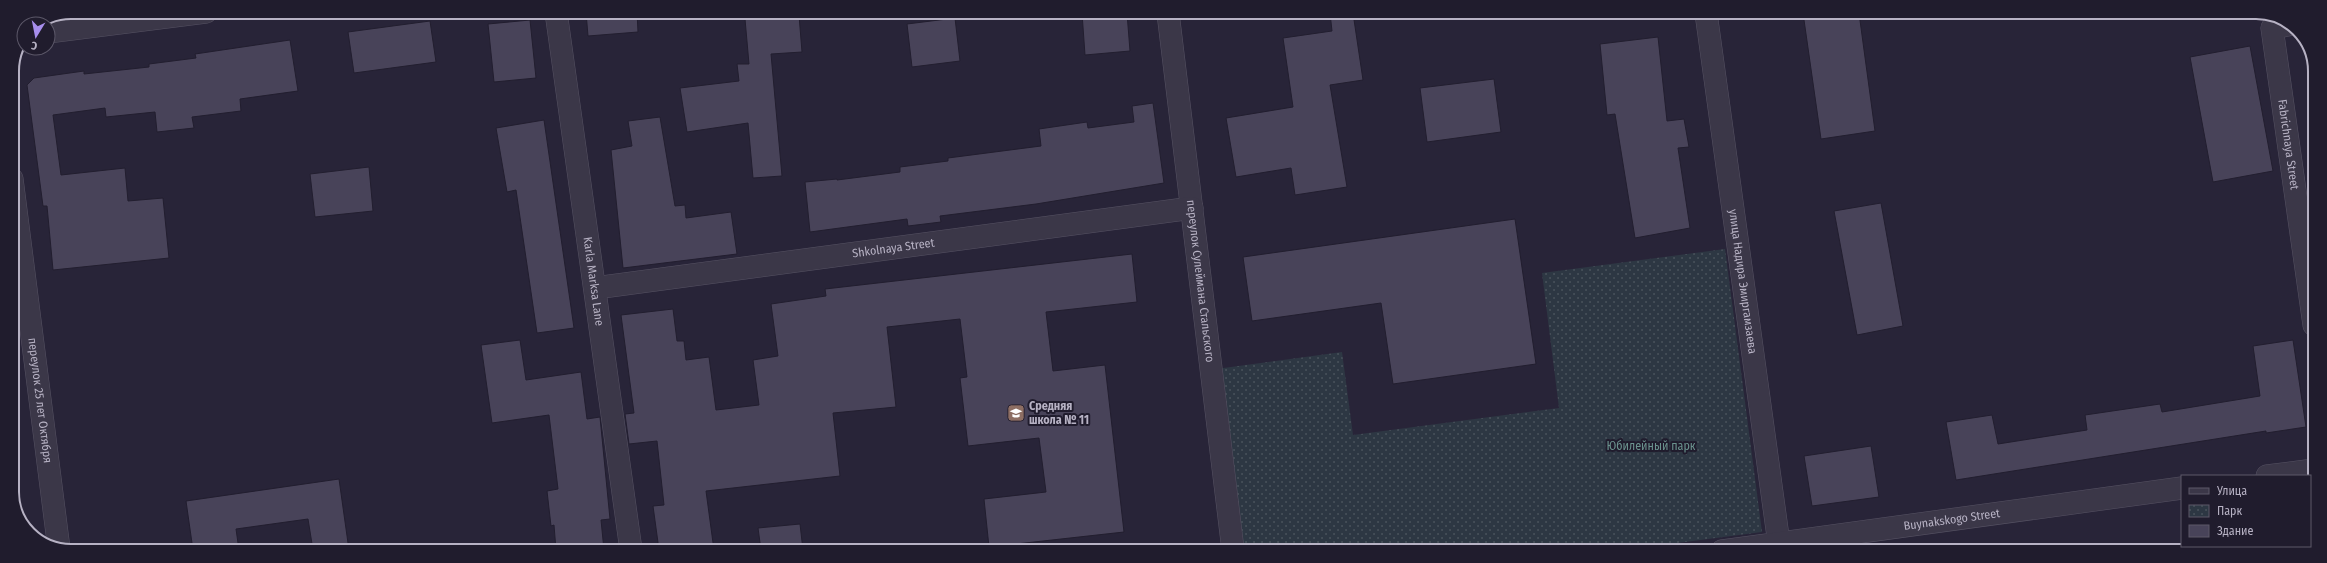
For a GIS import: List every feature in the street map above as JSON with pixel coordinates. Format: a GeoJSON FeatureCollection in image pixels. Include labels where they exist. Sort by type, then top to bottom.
{"type":"FeatureCollection","features":[{"type":"Feature","properties":{"kind":"street"},"geometry":{"type":"LineString","coordinates":[[56,31],[151,19]]}},
{"type":"Feature","properties":{"kind":"street","name":"Karla Marksa Lane"},"geometry":{"type":"LineString","coordinates":[[557,19],[630,544]]}},
{"type":"Feature","properties":{"kind":"street","name":"переулок Сулеймана Стальского"},"geometry":{"type":"LineString","coordinates":[[1169,19],[1232,544]]}},
{"type":"Feature","properties":{"kind":"street","name":"улица Надира Эмиргамзаева"},"geometry":{"type":"LineString","coordinates":[[1707,19],[1780,544]]}},
{"type":"Feature","properties":{"kind":"street","name":"Fabrichnaya Street"},"geometry":{"type":"LineString","coordinates":[[2282,26],[2272,28],[2308,283]]}},
{"type":"Feature","properties":{"kind":"street","name":"Shkolnaya Street"},"geometry":{"type":"LineString","coordinates":[[595,288],[1192,208]]}},
{"type":"Feature","properties":{"kind":"street","name":"переулок 25 лет Октября"},"geometry":{"type":"LineString","coordinates":[[19,234],[58,542]]}},
{"type":"Feature","properties":{"kind":"street"},"geometry":{"type":"LineString","coordinates":[[2276,475],[2308,471]]}},
{"type":"Feature","properties":{"kind":"street","name":"Buynakskogo Street"},"geometry":{"type":"LineString","coordinates":[[1800,544],[2181,488]]}},
{"type":"Feature","properties":{"kind":"green space","name":"Юбилейный парк"},"geometry":{"type":"Polygon","coordinates":[[[1725,249],[1762,532],[1670,544],[1238,544],[1216,369],[1342,352],[1353,435],[1559,408],[1542,273],[1725,249]]]}},
{"type":"Feature","properties":{"kind":"building"},"geometry":{"type":"Polygon","coordinates":[[[587,19],[637,19],[638,32],[588,36],[587,19]]]}},
{"type":"Feature","properties":{"kind":"building"},"geometry":{"type":"Polygon","coordinates":[[[745,19],[799,19],[802,52],[771,54],[782,176],[753,178],[748,123],[687,132],[680,88],[739,81],[737,64],[749,64],[745,19]]]}},
{"type":"Feature","properties":{"kind":"building"},"geometry":{"type":"Polygon","coordinates":[[[955,19],[960,61],[912,67],[907,24],[955,19]]]}},
{"type":"Feature","properties":{"kind":"building"},"geometry":{"type":"Polygon","coordinates":[[[1082,19],[1127,19],[1130,51],[1085,55],[1082,19]]]}},
{"type":"Feature","properties":{"kind":"building"},"geometry":{"type":"Polygon","coordinates":[[[1331,19],[1354,19],[1363,80],[1330,85],[1347,187],[1295,195],[1291,168],[1236,177],[1226,118],[1293,107],[1283,38],[1332,31],[1331,19]]]}},
{"type":"Feature","properties":{"kind":"building"},"geometry":{"type":"Polygon","coordinates":[[[1804,19],[1860,19],[1875,131],[1821,139],[1804,19]]]}},
{"type":"Feature","properties":{"kind":"building"},"geometry":{"type":"Polygon","coordinates":[[[530,20],[536,78],[494,82],[488,24],[530,20]]]}},
{"type":"Feature","properties":{"kind":"building"},"geometry":{"type":"Polygon","coordinates":[[[430,21],[436,62],[354,73],[348,32],[430,21]]]}},
{"type":"Feature","properties":{"kind":"building"},"geometry":{"type":"Polygon","coordinates":[[[1658,37],[1667,121],[1684,119],[1689,147],[1678,148],[1690,228],[1635,238],[1615,114],[1607,115],[1600,44],[1658,37]]]}},
{"type":"Feature","properties":{"kind":"building"},"geometry":{"type":"Polygon","coordinates":[[[290,40],[298,91],[240,99],[241,111],[192,117],[194,128],[157,132],[155,112],[106,117],[105,108],[53,115],[61,175],[125,168],[128,201],[163,198],[169,258],[53,270],[47,206],[43,206],[27,85],[34,78],[84,71],[84,74],[149,67],[149,64],[196,58],[195,54],[290,40]]]}},
{"type":"Feature","properties":{"kind":"building"},"geometry":{"type":"Polygon","coordinates":[[[2250,46],[2273,171],[2213,182],[2190,57],[2250,46]]]}},
{"type":"Feature","properties":{"kind":"building"},"geometry":{"type":"Polygon","coordinates":[[[1494,79],[1501,132],[1427,142],[1420,88],[1494,79]]]}},
{"type":"Feature","properties":{"kind":"building"},"geometry":{"type":"Polygon","coordinates":[[[1153,103],[1164,183],[1036,204],[940,216],[941,222],[908,226],[907,219],[810,232],[805,182],[837,180],[900,172],[900,167],[948,161],[948,158],[1041,146],[1039,129],[1087,122],[1088,128],[1134,122],[1132,106],[1153,103]]]}},
{"type":"Feature","properties":{"kind":"building"},"geometry":{"type":"Polygon","coordinates":[[[660,117],[675,206],[685,205],[686,218],[731,212],[737,254],[623,268],[611,150],[632,146],[628,121],[660,117]]]}},
{"type":"Feature","properties":{"kind":"building"},"geometry":{"type":"Polygon","coordinates":[[[544,120],[574,328],[537,333],[516,190],[507,192],[496,128],[544,120]]]}},
{"type":"Feature","properties":{"kind":"building"},"geometry":{"type":"Polygon","coordinates":[[[369,167],[373,211],[315,217],[310,174],[369,167]]]}},
{"type":"Feature","properties":{"kind":"building"},"geometry":{"type":"Polygon","coordinates":[[[1881,203],[1903,326],[1857,335],[1834,211],[1881,203]]]}},
{"type":"Feature","properties":{"kind":"building"},"geometry":{"type":"Polygon","coordinates":[[[1515,219],[1536,364],[1393,384],[1381,303],[1252,321],[1243,257],[1515,219]]]}},
{"type":"Feature","properties":{"kind":"building"},"geometry":{"type":"Polygon","coordinates":[[[1132,254],[1137,302],[1046,312],[1053,371],[1105,365],[1124,532],[1016,544],[989,544],[984,499],[1046,492],[1039,438],[968,446],[960,378],[967,377],[960,319],[887,327],[896,407],[833,413],[840,476],[706,491],[713,544],[658,544],[653,506],[664,505],[657,441],[629,444],[625,414],[634,413],[621,315],[673,309],[677,341],[684,341],[686,360],[709,357],[716,410],[759,405],[753,360],[778,356],[771,304],[826,296],[825,289],[1132,254]]]}},
{"type":"Feature","properties":{"kind":"building"},"geometry":{"type":"Polygon","coordinates":[[[520,340],[526,380],[581,372],[587,419],[600,417],[610,519],[601,520],[603,544],[556,544],[554,525],[551,526],[547,491],[558,489],[549,415],[492,423],[481,345],[520,340]]]}},
{"type":"Feature","properties":{"kind":"building"},"geometry":{"type":"Polygon","coordinates":[[[2293,340],[2306,427],[2266,433],[2266,431],[1956,480],[1946,422],[1992,415],[1998,444],[2087,430],[2085,415],[2160,404],[2162,412],[2260,396],[2253,346],[2293,340]]]}},
{"type":"Feature","properties":{"kind":"building"},"geometry":{"type":"Polygon","coordinates":[[[1871,446],[1879,497],[1812,506],[1804,456],[1871,446]]]}},
{"type":"Feature","properties":{"kind":"building"},"geometry":{"type":"Polygon","coordinates":[[[339,479],[348,544],[312,544],[308,519],[236,529],[238,544],[192,544],[186,501],[339,479]]]}},
{"type":"Feature","properties":{"kind":"building"},"geometry":{"type":"Polygon","coordinates":[[[800,524],[802,544],[760,544],[758,528],[800,524]]]}},
{"type":"Feature","properties":{"kind":"place","name":"Средняя школа № 11"},"geometry":{"type":"Point","coordinates":[1016,413]}}]}
